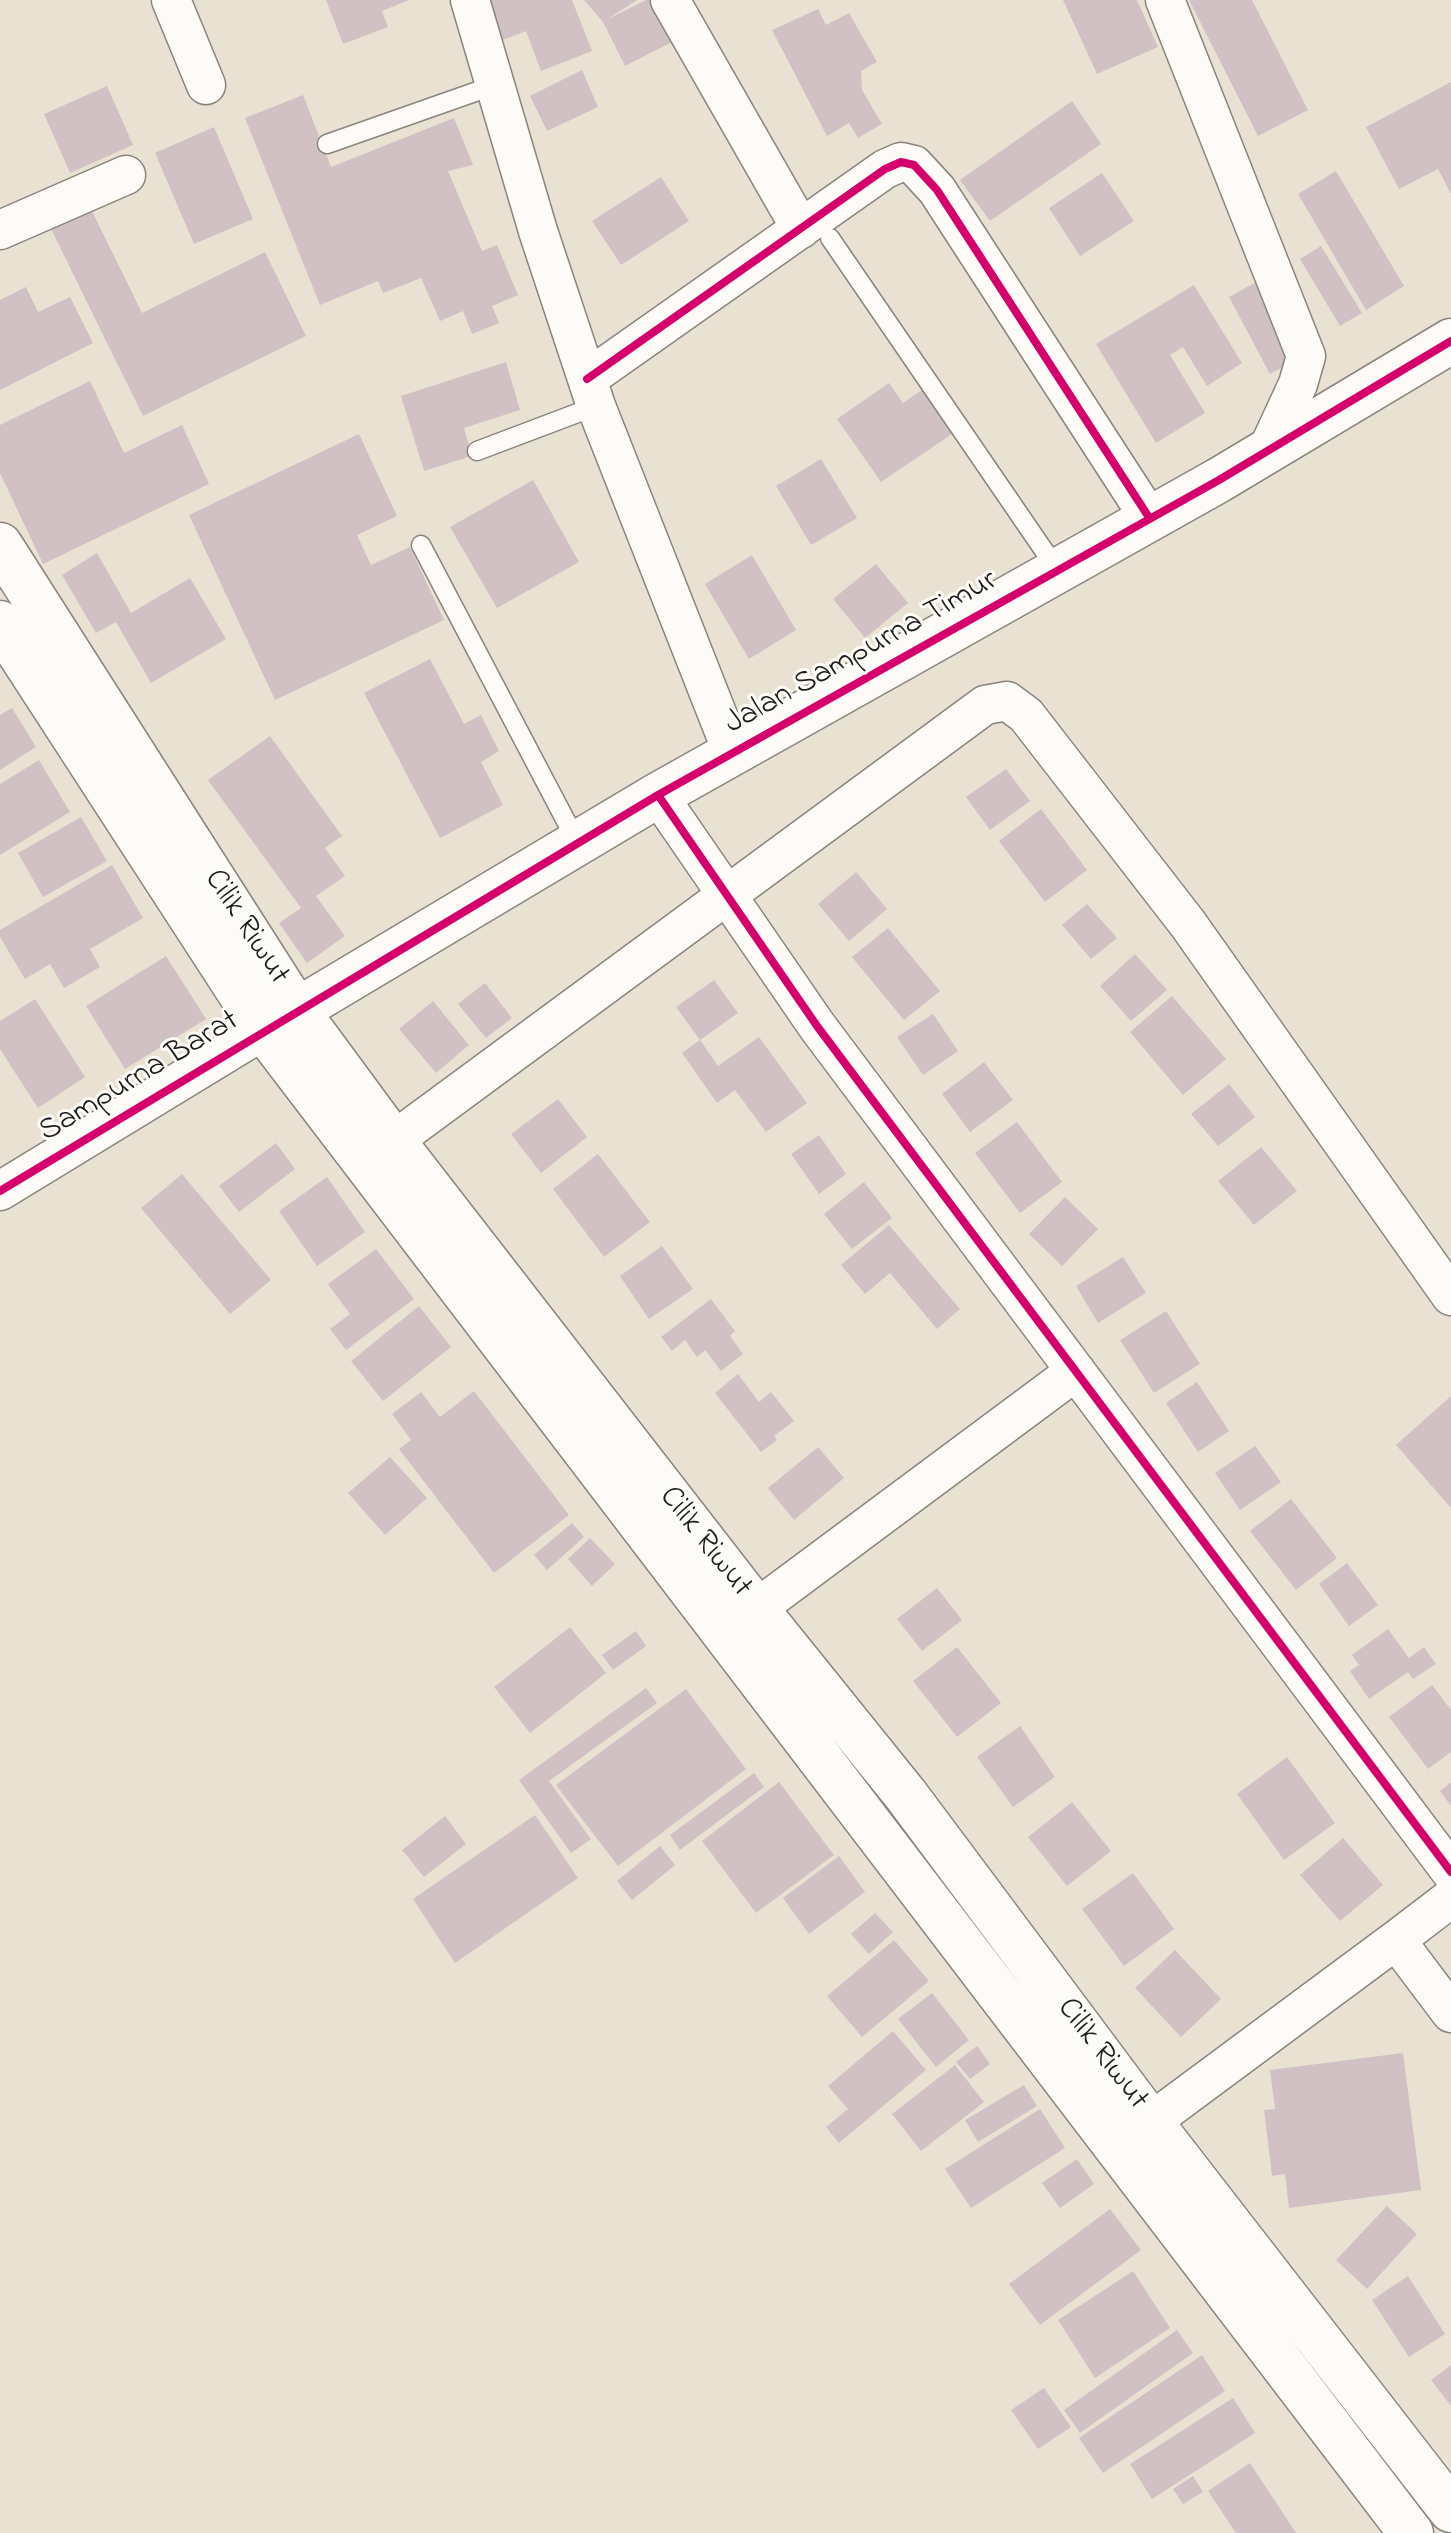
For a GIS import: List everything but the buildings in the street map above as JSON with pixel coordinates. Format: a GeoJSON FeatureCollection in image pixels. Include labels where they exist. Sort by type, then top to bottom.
{"type":"FeatureCollection","features":[{"type":"Feature","properties":{"kind":"main road","name":"Jalan Sampurna Timur"},"geometry":{"type":"LineString","coordinates":[[281,1021],[658,795],[1150,519],[1451,341]]}},
{"type":"Feature","properties":{"kind":"main road","name":"Cilik Riwut"},"geometry":{"type":"LineString","coordinates":[[0,545],[281,1021],[393,1141],[635,1485],[756,1609],[906,1795],[1134,2135],[1411,2533]]}},
{"type":"Feature","properties":{"kind":"main road","name":"Cilik Riwut"},"geometry":{"type":"LineString","coordinates":[[0,623],[281,1021],[1134,2135],[1451,2510]]}},
{"type":"Feature","properties":{"kind":"street"},"geometry":{"type":"LineString","coordinates":[[171,0],[206,85]]}},
{"type":"Feature","properties":{"kind":"street"},"geometry":{"type":"LineString","coordinates":[[470,0],[591,392],[733,754]]}},
{"type":"Feature","properties":{"kind":"street"},"geometry":{"type":"LineString","coordinates":[[670,0],[816,233]]}},
{"type":"Feature","properties":{"kind":"street"},"geometry":{"type":"LineString","coordinates":[[1165,0],[1190,54],[1306,356],[1298,384],[1267,451]]}},
{"type":"Feature","properties":{"kind":"street"},"geometry":{"type":"LineString","coordinates":[[591,392],[816,233],[885,169],[901,162],[914,165],[937,190],[1150,519]]}},
{"type":"Feature","properties":{"kind":"street"},"geometry":{"type":"LineString","coordinates":[[0,230],[126,175]]}},
{"type":"Feature","properties":{"kind":"street"},"geometry":{"type":"LineString","coordinates":[[393,1141],[985,705],[1007,701],[1026,715],[1188,924],[1451,1296]]}},
{"type":"Feature","properties":{"kind":"street"},"geometry":{"type":"LineString","coordinates":[[658,795],[817,1026],[1451,1872]]}},
{"type":"Feature","properties":{"kind":"street","name":"Sampurna Barat"},"geometry":{"type":"LineString","coordinates":[[0,1191],[281,1021]]}},
{"type":"Feature","properties":{"kind":"street"},"geometry":{"type":"LineString","coordinates":[[756,1609],[1076,1371]]}},
{"type":"Feature","properties":{"kind":"street"},"geometry":{"type":"LineString","coordinates":[[1134,2135],[1451,1898]]}},
{"type":"Feature","properties":{"kind":"street"},"geometry":{"type":"LineString","coordinates":[[1396,1940],[1451,2013]]}},
{"type":"Feature","properties":{"kind":"lane"},"geometry":{"type":"LineString","coordinates":[[327,144],[495,85]]}},
{"type":"Feature","properties":{"kind":"lane"},"geometry":{"type":"LineString","coordinates":[[816,233],[1058,571]]}},
{"type":"Feature","properties":{"kind":"lane"},"geometry":{"type":"LineString","coordinates":[[477,451],[591,392]]}},
{"type":"Feature","properties":{"kind":"lane"},"geometry":{"type":"LineString","coordinates":[[421,545],[578,844]]}},
{"type":"Feature","properties":{"kind":"cycle path"},"geometry":{"type":"LineString","coordinates":[[587,379],[885,169],[901,162],[914,165],[937,190],[1150,519]]}},
{"type":"Feature","properties":{"kind":"cycle path"},"geometry":{"type":"LineString","coordinates":[[0,1191],[658,795],[1219,480],[1451,341]]}},
{"type":"Feature","properties":{"kind":"cycle path"},"geometry":{"type":"LineString","coordinates":[[658,795],[817,1026],[1451,1872]]}}]}
